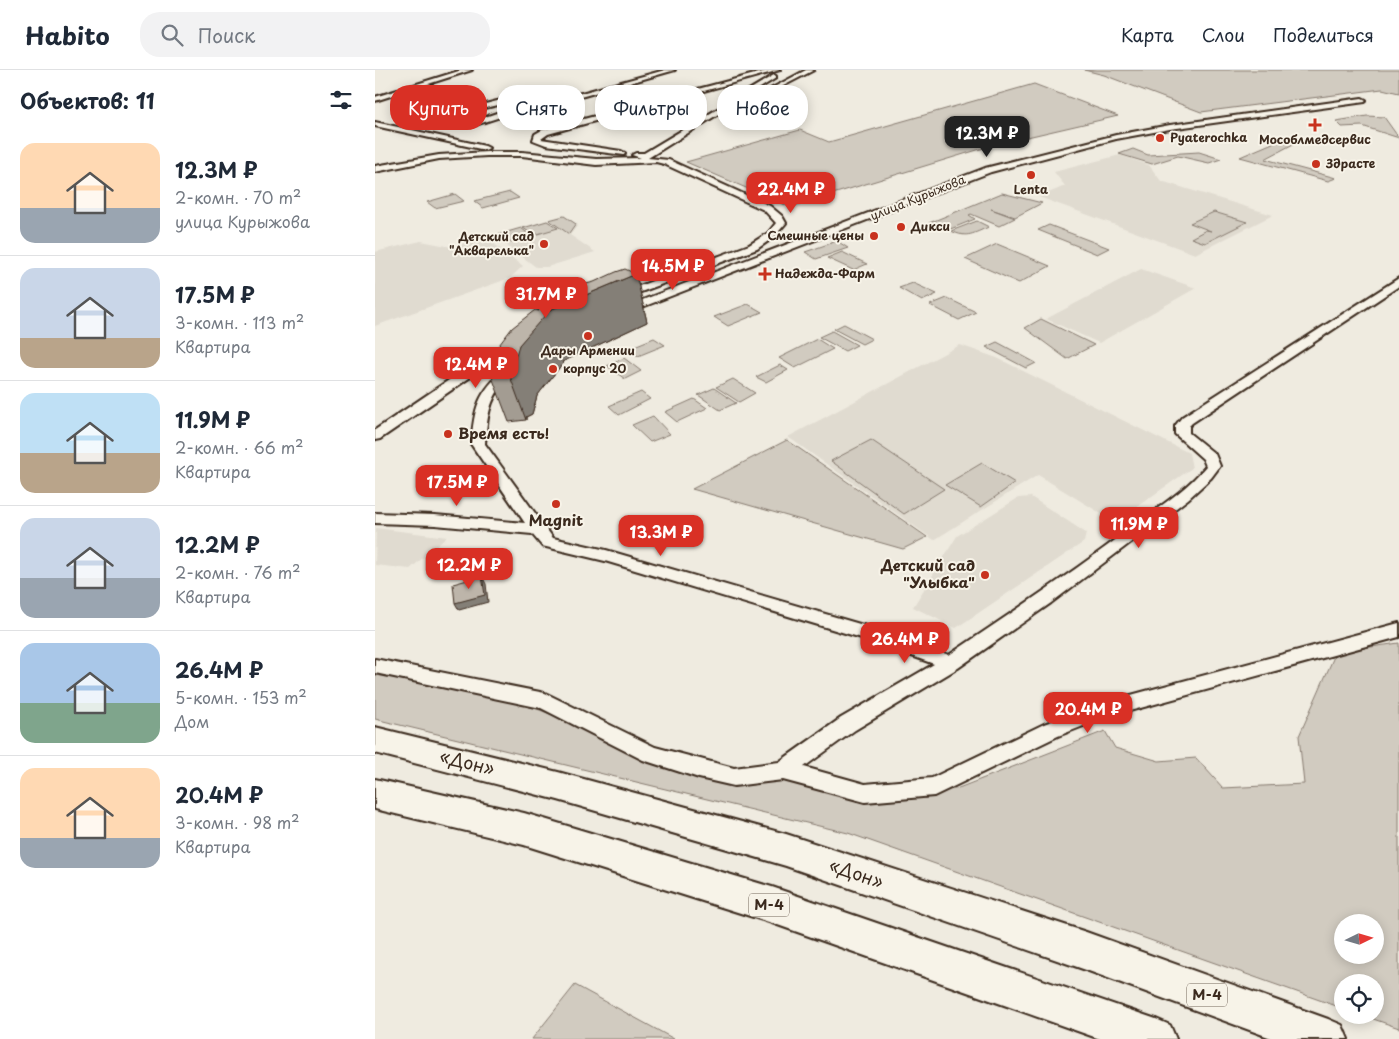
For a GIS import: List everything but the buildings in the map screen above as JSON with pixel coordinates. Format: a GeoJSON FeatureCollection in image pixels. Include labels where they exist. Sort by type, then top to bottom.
{"type":"FeatureCollection","features":[{"type":"Feature","properties":{"kind":"highway","name":"«Дон»"},"geometry":{"type":"LineString","coordinates":[[375,740],[558,786],[786,850],[1086,951],[1327,1039]]}},
{"type":"Feature","properties":{"kind":"highway","name":"М-4"},"geometry":{"type":"LineString","coordinates":[[375,794],[524,829],[772,905],[1156,1039]]}},
{"type":"Feature","properties":{"kind":"street"},"geometry":{"type":"LineString","coordinates":[[375,99],[469,70]]}},
{"type":"Feature","properties":{"kind":"street"},"geometry":{"type":"LineString","coordinates":[[487,118],[517,109],[569,98],[673,70]]}},
{"type":"Feature","properties":{"kind":"street"},"geometry":{"type":"LineString","coordinates":[[777,70],[545,132],[538,136],[537,140],[546,143],[645,156],[788,70],[807,71]]}},
{"type":"Feature","properties":{"kind":"street"},"geometry":{"type":"LineString","coordinates":[[656,160],[756,98],[807,71]]}},
{"type":"Feature","properties":{"kind":"street"},"geometry":{"type":"LineString","coordinates":[[629,73],[647,77]]}},
{"type":"Feature","properties":{"kind":"street","name":"улица Курыжова"},"geometry":{"type":"LineString","coordinates":[[610,317],[988,170],[1115,137],[1170,127],[1362,100]]}},
{"type":"Feature","properties":{"kind":"street"},"geometry":{"type":"LineString","coordinates":[[375,124],[473,146],[522,154],[583,161],[656,160],[666,162],[767,208],[779,218],[785,232],[807,241]]}},
{"type":"Feature","properties":{"kind":"street"},"geometry":{"type":"LineString","coordinates":[[465,155],[474,148],[473,146]]}},
{"type":"Feature","properties":{"kind":"street"},"geometry":{"type":"LineString","coordinates":[[616,161],[621,152]]}},
{"type":"Feature","properties":{"kind":"street"},"geometry":{"type":"LineString","coordinates":[[375,169],[417,160],[465,155],[522,154]]}},
{"type":"Feature","properties":{"kind":"street"},"geometry":{"type":"LineString","coordinates":[[611,300],[751,248],[785,232]]}},
{"type":"Feature","properties":{"kind":"street"},"geometry":{"type":"LineString","coordinates":[[783,771],[848,724],[951,663],[1125,541],[1206,475],[1213,466],[1210,457],[1182,434],[1182,426],[1187,420],[1399,281]]}},
{"type":"Feature","properties":{"kind":"street"},"geometry":{"type":"LineString","coordinates":[[375,436],[487,360],[519,344]]}},
{"type":"Feature","properties":{"kind":"street"},"geometry":{"type":"LineString","coordinates":[[518,363],[499,381],[485,399],[481,412],[478,444],[548,542],[606,556],[870,634],[951,663]]}},
{"type":"Feature","properties":{"kind":"street"},"geometry":{"type":"LineString","coordinates":[[375,518],[435,520],[537,529]]}},
{"type":"Feature","properties":{"kind":"street"},"geometry":{"type":"LineString","coordinates":[[375,666],[545,701],[650,754],[699,769],[734,777],[783,771],[865,793],[934,787],[1051,730],[1101,711],[1399,630]]}},
{"type":"Feature","properties":{"kind":"shaded area"},"geometry":{"type":"Polygon","coordinates":[[[1084,70],[1399,70],[1399,93],[1382,89],[1201,112],[1104,75],[1084,70]]]}},
{"type":"Feature","properties":{"kind":"shaded area"},"geometry":{"type":"Polygon","coordinates":[[[1034,84],[1118,116],[997,144],[790,207],[686,162],[800,130],[829,142],[1034,84]]]}},
{"type":"Feature","properties":{"kind":"shaded area"},"geometry":{"type":"Polygon","coordinates":[[[1367,116],[1384,117],[1399,138],[1362,126],[1342,127],[1336,121],[1367,116]]]}},
{"type":"Feature","properties":{"kind":"shaded area"},"geometry":{"type":"Polygon","coordinates":[[[1289,136],[1297,142],[1265,159],[1336,178],[1328,181],[1240,157],[1289,136]]]}},
{"type":"Feature","properties":{"kind":"shaded area"},"geometry":{"type":"Polygon","coordinates":[[[1133,149],[1148,155],[1199,152],[1221,159],[1209,163],[1178,156],[1152,164],[1119,154],[1133,149]]]}},
{"type":"Feature","properties":{"kind":"shaded area"},"geometry":{"type":"Polygon","coordinates":[[[1120,155],[1149,165],[1161,181],[1273,215],[1195,254],[1039,197],[1065,186],[1054,172],[1120,155]]]}},
{"type":"Feature","properties":{"kind":"shaded area"},"geometry":{"type":"Polygon","coordinates":[[[510,192],[519,198],[483,208],[474,201],[510,192]]]}},
{"type":"Feature","properties":{"kind":"shaded area"},"geometry":{"type":"Polygon","coordinates":[[[1002,193],[1042,203],[1015,217],[991,209],[1015,218],[999,226],[971,214],[969,215],[975,219],[948,230],[929,223],[1002,193]]]}},
{"type":"Feature","properties":{"kind":"shaded area"},"geometry":{"type":"Polygon","coordinates":[[[455,194],[464,201],[435,208],[427,202],[455,194]]]}},
{"type":"Feature","properties":{"kind":"shaded area"},"geometry":{"type":"Polygon","coordinates":[[[1214,212],[1247,222],[1205,243],[1191,238],[1206,230],[1211,231],[1190,223],[1214,212]]]}},
{"type":"Feature","properties":{"kind":"shaded area","name":"Детский сад \"Акварелька\""},"geometry":{"type":"Polygon","coordinates":[[[564,215],[578,225],[570,235],[595,252],[547,267],[536,267],[494,236],[564,215]]]}},
{"type":"Feature","properties":{"kind":"shaded area"},"geometry":{"type":"Polygon","coordinates":[[[564,216],[576,224],[569,234],[549,220],[564,216]]]}},
{"type":"Feature","properties":{"kind":"shaded area"},"geometry":{"type":"Polygon","coordinates":[[[547,221],[558,228],[534,235],[523,228],[547,221]]]}},
{"type":"Feature","properties":{"kind":"shaded area"},"geometry":{"type":"Polygon","coordinates":[[[977,221],[989,227],[966,235],[951,231],[977,221]]]}},
{"type":"Feature","properties":{"kind":"shaded area"},"geometry":{"type":"Polygon","coordinates":[[[1049,225],[1109,248],[1097,254],[1038,230],[1049,225]]]}},
{"type":"Feature","properties":{"kind":"shaded area"},"geometry":{"type":"Polygon","coordinates":[[[521,228],[531,236],[507,243],[497,235],[521,228]]]}},
{"type":"Feature","properties":{"kind":"shaded area"},"geometry":{"type":"Polygon","coordinates":[[[485,237],[523,266],[510,278],[375,326],[375,252],[421,241],[452,247],[485,237]]]}},
{"type":"Feature","properties":{"kind":"shaded area"},"geometry":{"type":"Polygon","coordinates":[[[837,241],[848,248],[816,259],[805,252],[837,241]]]}},
{"type":"Feature","properties":{"kind":"shaded area"},"geometry":{"type":"Polygon","coordinates":[[[997,244],[1050,266],[1019,283],[965,259],[997,244]]]}},
{"type":"Feature","properties":{"kind":"shaded area"},"geometry":{"type":"Polygon","coordinates":[[[842,252],[867,264],[853,270],[827,258],[842,252]]]}},
{"type":"Feature","properties":{"kind":"shaded area"},"geometry":{"type":"Polygon","coordinates":[[[1141,269],[1196,288],[1099,343],[1046,319],[1141,269]]]}},
{"type":"Feature","properties":{"kind":"shaded area"},"geometry":{"type":"Polygon","coordinates":[[[913,283],[937,294],[922,301],[899,288],[913,283]]]}},
{"type":"Feature","properties":{"kind":"shaded area"},"geometry":{"type":"Polygon","coordinates":[[[947,298],[976,312],[959,320],[930,305],[947,298]]]}},
{"type":"Feature","properties":{"kind":"shaded area"},"geometry":{"type":"Polygon","coordinates":[[[748,304],[762,312],[728,326],[714,317],[748,304]]]}},
{"type":"Feature","properties":{"kind":"shaded area"},"geometry":{"type":"Polygon","coordinates":[[[1041,319],[1094,345],[1067,359],[1025,328],[1041,319]]]}},
{"type":"Feature","properties":{"kind":"shaded area"},"geometry":{"type":"Polygon","coordinates":[[[844,324],[872,339],[862,344],[834,329],[844,324]]]}},
{"type":"Feature","properties":{"kind":"shaded area"},"geometry":{"type":"Polygon","coordinates":[[[832,331],[857,345],[845,351],[819,337],[832,331]]]}},
{"type":"Feature","properties":{"kind":"shaded area"},"geometry":{"type":"Polygon","coordinates":[[[654,338],[665,345],[638,356],[627,349],[654,338]]]}},
{"type":"Feature","properties":{"kind":"shaded area"},"geometry":{"type":"Polygon","coordinates":[[[817,339],[833,349],[795,368],[779,358],[817,339]]]}},
{"type":"Feature","properties":{"kind":"shaded area"},"geometry":{"type":"Polygon","coordinates":[[[997,342],[1036,363],[1026,368],[986,347],[997,342]]]}},
{"type":"Feature","properties":{"kind":"shaded area"},"geometry":{"type":"Polygon","coordinates":[[[960,345],[997,358],[1189,453],[1192,468],[1115,522],[1038,475],[934,540],[788,437],[960,345]]]}},
{"type":"Feature","properties":{"kind":"shaded area"},"geometry":{"type":"Polygon","coordinates":[[[624,358],[641,371],[625,379],[607,366],[624,358]]]}},
{"type":"Feature","properties":{"kind":"shaded area"},"geometry":{"type":"Polygon","coordinates":[[[780,365],[788,370],[766,382],[756,377],[780,365]]]}},
{"type":"Feature","properties":{"kind":"shaded area"},"geometry":{"type":"Polygon","coordinates":[[[733,379],[755,393],[739,402],[716,387],[733,379]]]}},
{"type":"Feature","properties":{"kind":"shaded area"},"geometry":{"type":"Polygon","coordinates":[[[714,388],[736,403],[720,410],[698,395],[714,388]]]}},
{"type":"Feature","properties":{"kind":"shaded area"},"geometry":{"type":"Polygon","coordinates":[[[641,392],[650,399],[619,415],[609,406],[641,392]]]}},
{"type":"Feature","properties":{"kind":"shaded area"},"geometry":{"type":"Polygon","coordinates":[[[694,399],[707,408],[677,422],[665,412],[694,399]]]}},
{"type":"Feature","properties":{"kind":"shaded area"},"geometry":{"type":"Polygon","coordinates":[[[653,416],[670,434],[650,442],[632,425],[653,416]]]}},
{"type":"Feature","properties":{"kind":"shaded area"},"geometry":{"type":"Polygon","coordinates":[[[787,440],[927,537],[903,549],[692,489],[787,440]]]}},
{"type":"Feature","properties":{"kind":"shaded area"},"geometry":{"type":"Polygon","coordinates":[[[871,440],[944,489],[904,514],[831,461],[871,440]]]}},
{"type":"Feature","properties":{"kind":"shaded area"},"geometry":{"type":"Polygon","coordinates":[[[982,463],[1015,483],[981,507],[945,485],[982,463]]]}},
{"type":"Feature","properties":{"kind":"shaded area","name":"Детский сад \"Улыбка\""},"geometry":{"type":"Polygon","coordinates":[[[1031,497],[1086,533],[1084,542],[956,628],[913,607],[957,536],[1018,498],[1031,497]]]}},
{"type":"Feature","properties":{"kind":"shaded area"},"geometry":{"type":"Polygon","coordinates":[[[376,528],[447,537],[410,569],[375,565],[376,528]]]}},
{"type":"Feature","properties":{"kind":"shaded area"},"geometry":{"type":"Polygon","coordinates":[[[1399,643],[1399,1028],[1384,1023],[1384,974],[1334,974],[1334,1005],[848,833],[375,719],[375,665],[438,671],[699,771],[770,775],[867,798],[956,789],[1105,731],[1115,748],[1159,761],[1196,758],[1223,788],[1304,784],[1299,736],[1336,652],[1399,643]]]}},
{"type":"Feature","properties":{"kind":"shaded area"},"geometry":{"type":"Polygon","coordinates":[[[575,985],[674,1039],[532,1039],[575,985]]]}},
{"type":"Feature","properties":{"kind":"place","name":"Мособлмедсервис"},"geometry":{"type":"Point","coordinates":[1315,125]}},
{"type":"Feature","properties":{"kind":"place","name":"Pyaterochka"},"geometry":{"type":"Point","coordinates":[1160,138]}},
{"type":"Feature","properties":{"kind":"place","name":"Здрасте"},"geometry":{"type":"Point","coordinates":[1316,164]}},
{"type":"Feature","properties":{"kind":"place","name":"Lenta"},"geometry":{"type":"Point","coordinates":[1031,175]}},
{"type":"Feature","properties":{"kind":"place","name":"Дикси"},"geometry":{"type":"Point","coordinates":[901,227]}},
{"type":"Feature","properties":{"kind":"place","name":"Смешные цены"},"geometry":{"type":"Point","coordinates":[874,236]}},
{"type":"Feature","properties":{"kind":"place","name":"Детский сад \"Акварелька\""},"geometry":{"type":"Point","coordinates":[544,244]}},
{"type":"Feature","properties":{"kind":"place","name":"Надежда-Фарм"},"geometry":{"type":"Point","coordinates":[765,274]}},
{"type":"Feature","properties":{"kind":"place","name":"Дары Армении"},"geometry":{"type":"Point","coordinates":[588,336]}},
{"type":"Feature","properties":{"kind":"place","name":"корпус 20"},"geometry":{"type":"Point","coordinates":[553,369]}},
{"type":"Feature","properties":{"kind":"place","name":"Время есть!"},"geometry":{"type":"Point","coordinates":[448,434]}},
{"type":"Feature","properties":{"kind":"place","name":"Magnit"},"geometry":{"type":"Point","coordinates":[556,504]}},
{"type":"Feature","properties":{"kind":"place","name":"Детский сад \"Улыбка\""},"geometry":{"type":"Point","coordinates":[985,575]}}]}
